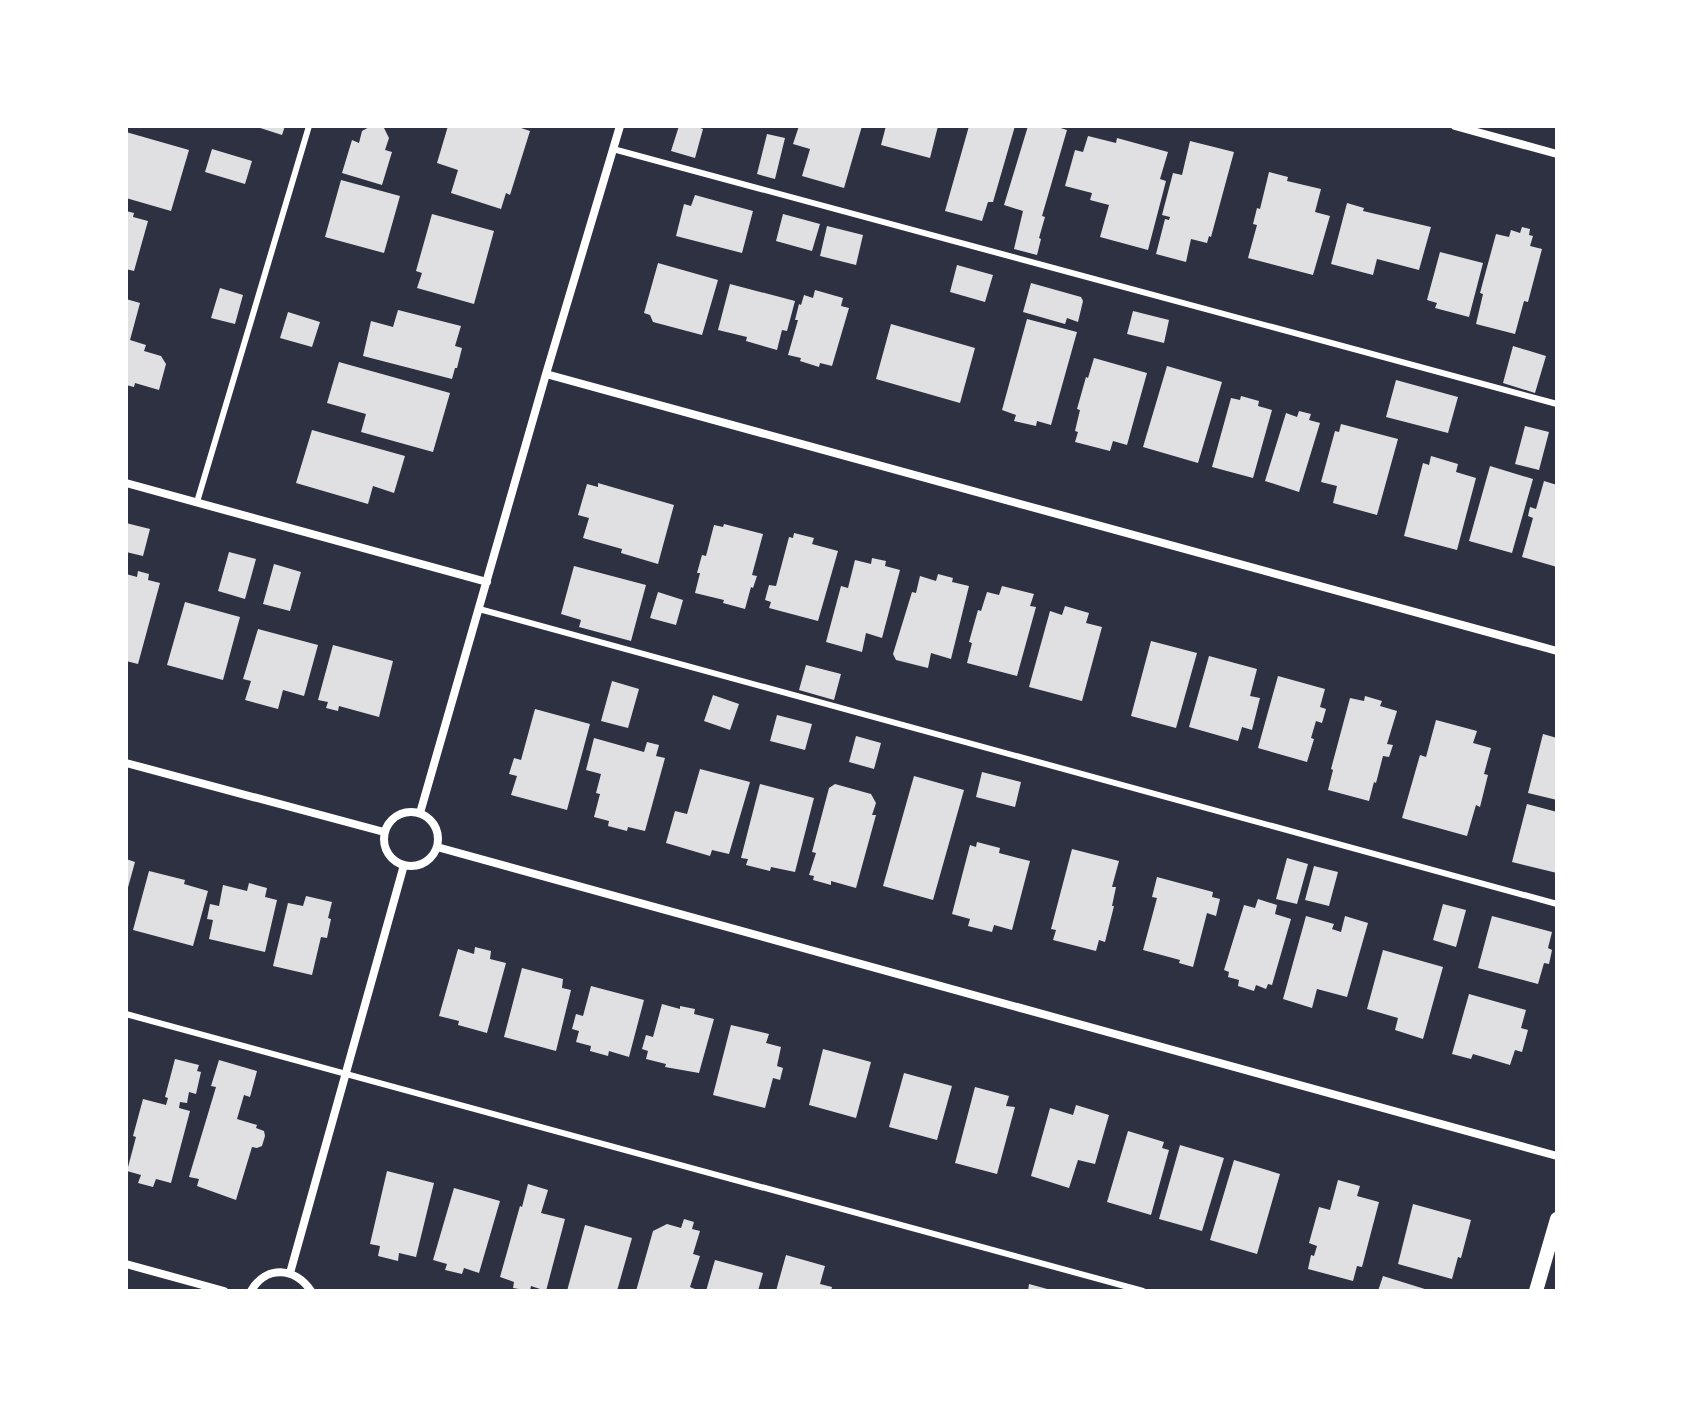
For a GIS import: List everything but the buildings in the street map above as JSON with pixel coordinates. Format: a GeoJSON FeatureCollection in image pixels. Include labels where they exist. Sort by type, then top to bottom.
{"type":"FeatureCollection","features":[{"type":"Feature","properties":{"kind":"street"},"geometry":{"type":"LineString","coordinates":[[420,813],[620,126]]}},
{"type":"Feature","properties":{"kind":"street"},"geometry":{"type":"LineString","coordinates":[[1455,126],[1557,154]]}},
{"type":"Feature","properties":{"kind":"street"},"geometry":{"type":"LineString","coordinates":[[546,374],[1557,651]]}},
{"type":"Feature","properties":{"kind":"street"},"geometry":{"type":"LineString","coordinates":[[126,483],[487,582]]}},
{"type":"Feature","properties":{"kind":"street"},"geometry":{"type":"LineString","coordinates":[[126,763],[384,832]]}},
{"type":"Feature","properties":{"kind":"street"},"geometry":{"type":"LineString","coordinates":[[402,813],[420,813],[435,825],[437,847],[424,863],[404,865],[387,853],[383,844],[386,825],[402,813]]}},
{"type":"Feature","properties":{"kind":"street"},"geometry":{"type":"LineString","coordinates":[[437,847],[1557,1156]]}},
{"type":"Feature","properties":{"kind":"street"},"geometry":{"type":"LineString","coordinates":[[290,1273],[404,865]]}},
{"type":"Feature","properties":{"kind":"street"},"geometry":{"type":"LineString","coordinates":[[1536,1291],[1557,1219]]}},
{"type":"Feature","properties":{"kind":"street"},"geometry":{"type":"LineString","coordinates":[[126,1264],[224,1291]]}},
{"type":"Feature","properties":{"kind":"street"},"geometry":{"type":"LineString","coordinates":[[251,1291],[261,1279],[271,1273],[282,1272],[303,1281],[311,1291]]}},
{"type":"Feature","properties":{"kind":"lane"},"geometry":{"type":"LineString","coordinates":[[197,502],[309,126]]}},
{"type":"Feature","properties":{"kind":"lane"},"geometry":{"type":"LineString","coordinates":[[613,149],[1557,404]]}},
{"type":"Feature","properties":{"kind":"lane"},"geometry":{"type":"LineString","coordinates":[[479,609],[1557,904]]}},
{"type":"Feature","properties":{"kind":"lane"},"geometry":{"type":"LineString","coordinates":[[126,1014],[1143,1291]]}}]}
